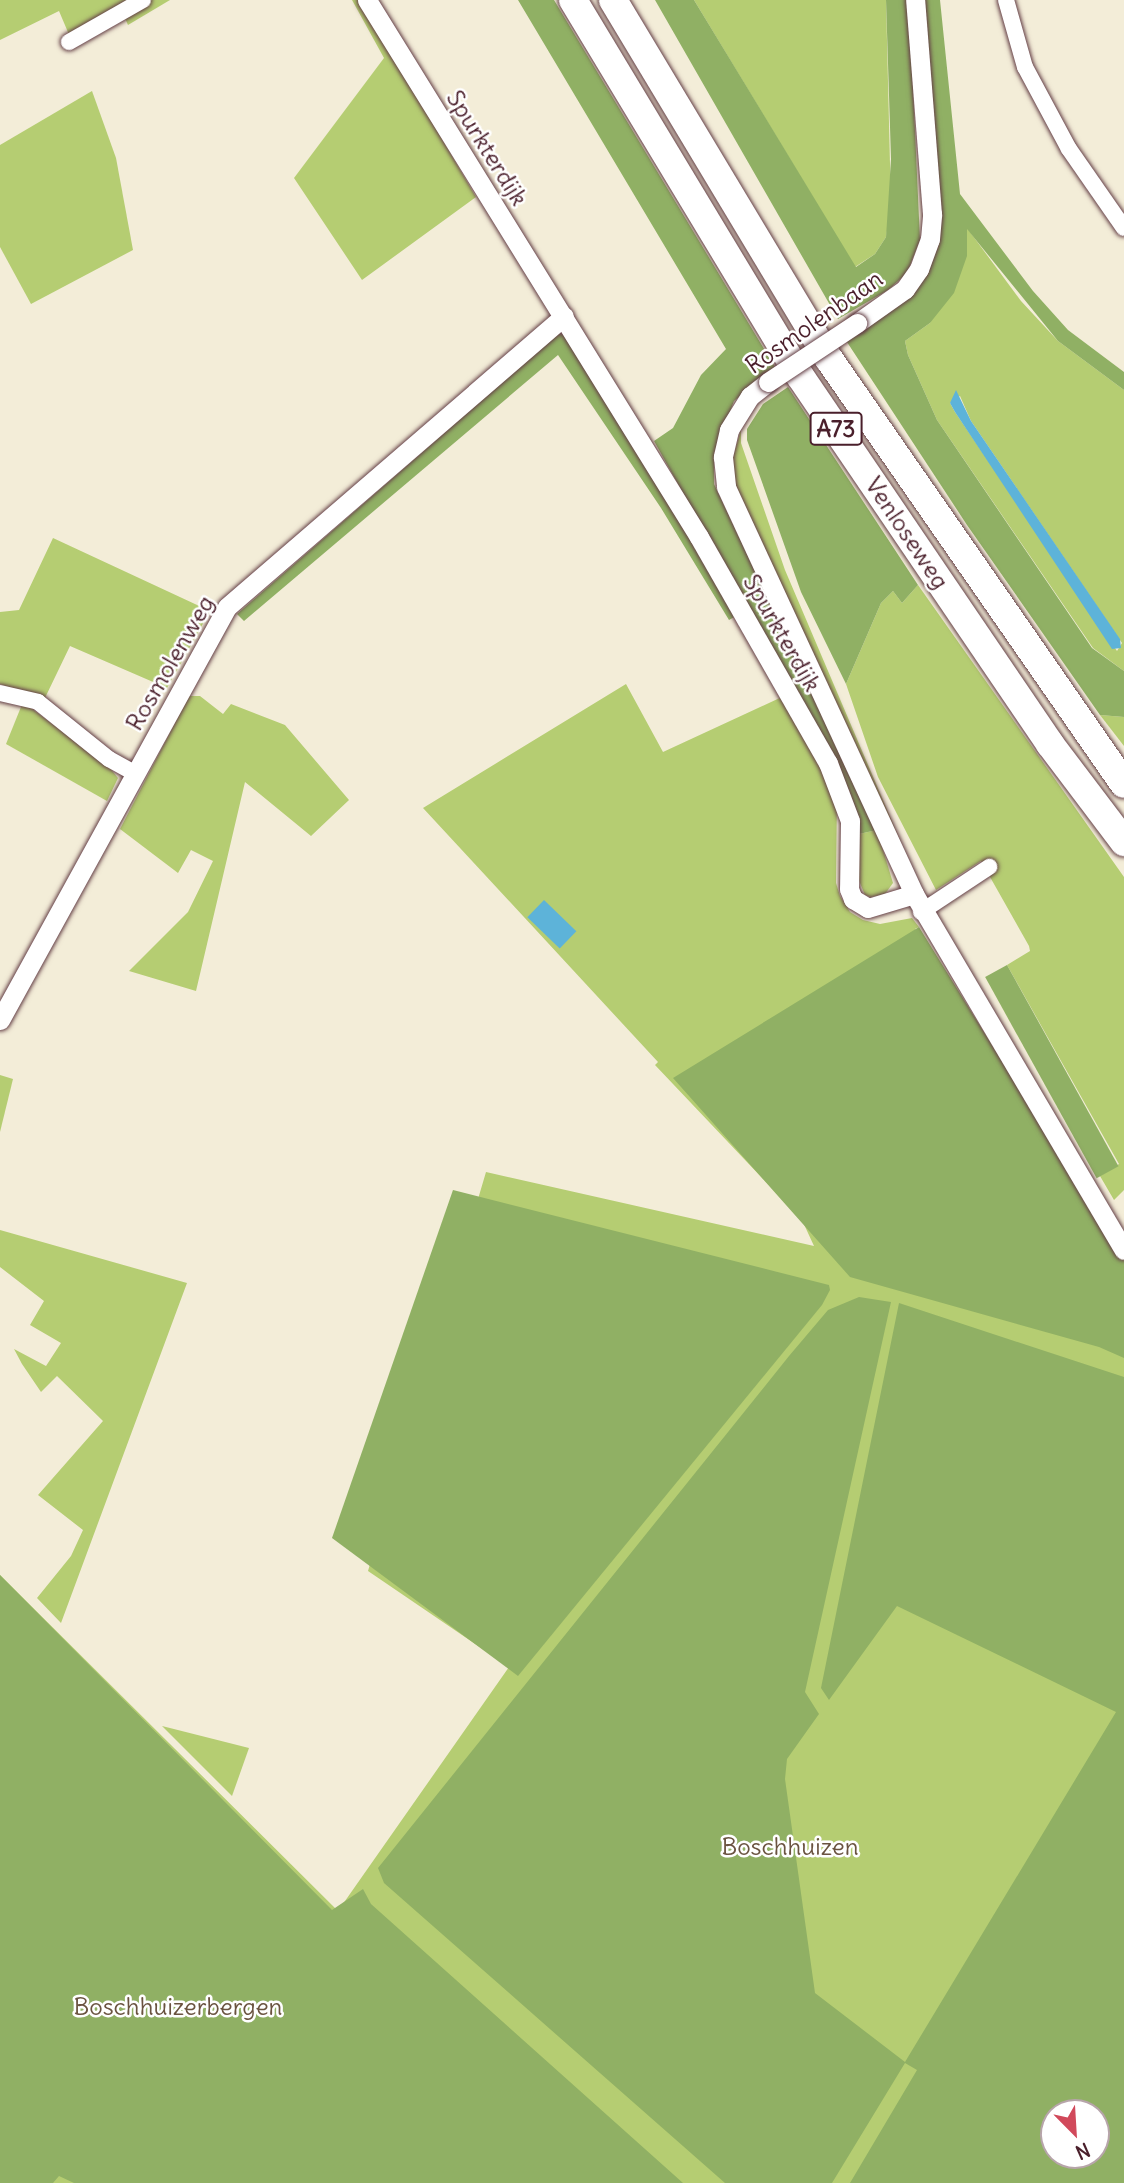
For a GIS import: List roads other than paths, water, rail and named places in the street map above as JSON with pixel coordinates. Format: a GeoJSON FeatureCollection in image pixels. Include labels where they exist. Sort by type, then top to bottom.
{"type":"FeatureCollection","features":[{"type":"Feature","properties":{"kind":"highway","name":"Venloseweg"},"geometry":{"type":"LineString","coordinates":[[573,0],[800,376],[1050,744],[1124,842]]}},
{"type":"Feature","properties":{"kind":"highway","name":"Venloseweg"},"geometry":{"type":"LineString","coordinates":[[613,0],[828,359],[1124,784]]}},
{"type":"Feature","properties":{"kind":"street"},"geometry":{"type":"LineString","coordinates":[[69,42],[143,0]]}},
{"type":"Feature","properties":{"kind":"street","name":"Spurkterdijk"},"geometry":{"type":"LineString","coordinates":[[367,0],[699,537],[828,763],[850,821],[849,889],[853,899],[868,908],[917,903]]}},
{"type":"Feature","properties":{"kind":"street","name":"Rosmolenbaan"},"geometry":{"type":"LineString","coordinates":[[915,0],[932,214],[930,239],[919,269],[905,289],[750,396],[729,430],[723,457],[726,487],[917,903]]}},
{"type":"Feature","properties":{"kind":"street"},"geometry":{"type":"LineString","coordinates":[[1006,0],[1025,67],[1069,149],[1124,228]]}},
{"type":"Feature","properties":{"kind":"street","name":"Rosmolenweg"},"geometry":{"type":"LineString","coordinates":[[0,1020],[227,607],[564,316]]}},
{"type":"Feature","properties":{"kind":"street"},"geometry":{"type":"LineString","coordinates":[[0,693],[38,702],[108,758],[136,774]]}},
{"type":"Feature","properties":{"kind":"street"},"geometry":{"type":"LineString","coordinates":[[989,867],[917,903],[1124,1250]]}},
{"type":"Feature","properties":{"kind":"water"},"geometry":{"type":"Polygon","coordinates":[[[956,390],[971,421],[1120,639],[1121,648],[1112,649],[955,412],[950,403],[956,390]]]}},
{"type":"Feature","properties":{"kind":"water"},"geometry":{"type":"Polygon","coordinates":[[[544,900],[576,931],[560,949],[527,917],[544,900]]]}},
{"type":"Feature","properties":{"kind":"park label","name":"Boschhuizen"},"geometry":{"type":"Point","coordinates":[790,1847]}},
{"type":"Feature","properties":{"kind":"park label","name":"Boschhuizerbergen"},"geometry":{"type":"Point","coordinates":[178,2007]}}]}
